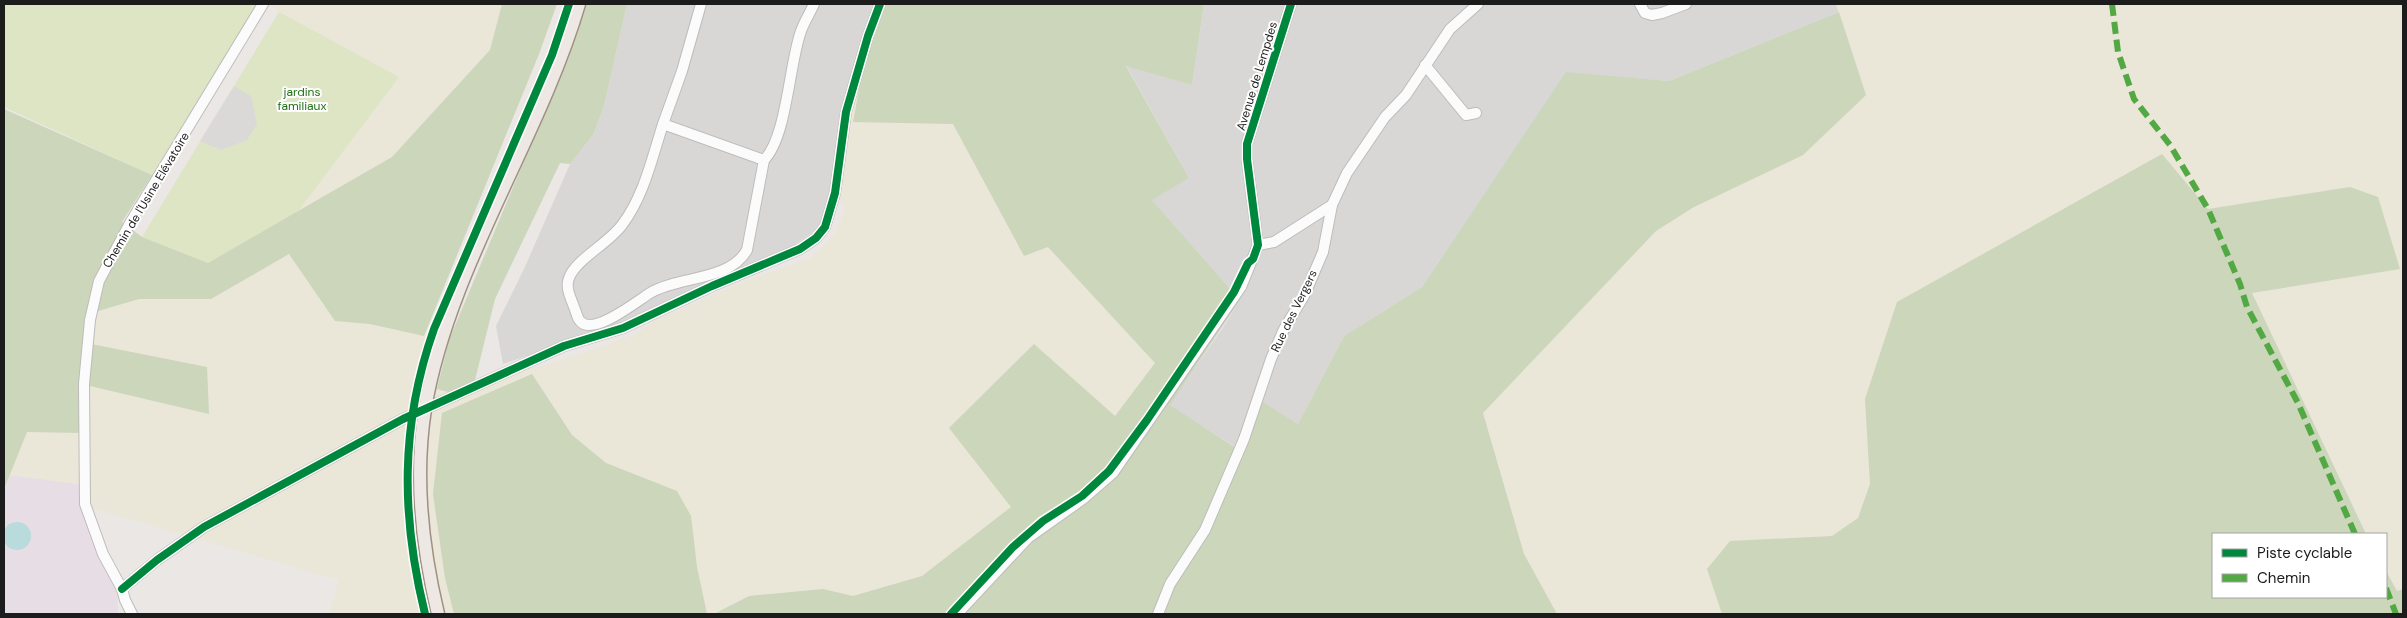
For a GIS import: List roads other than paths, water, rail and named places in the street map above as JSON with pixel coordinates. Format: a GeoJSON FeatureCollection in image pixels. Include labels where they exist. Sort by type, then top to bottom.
{"type":"FeatureCollection","features":[{"type":"Feature","properties":{"kind":"main road"},"geometry":{"type":"LineString","coordinates":[[438,614],[423,540],[420,473],[425,408],[442,340],[458,298],[553,76],[579,4]]}},
{"type":"Feature","properties":{"kind":"street","name":"Chemin de l'Usine Elévatoire"},"geometry":{"type":"LineString","coordinates":[[132,614],[124,600],[122,589],[103,554],[85,504],[84,384],[90,320],[99,281],[130,223],[263,4]]}},
{"type":"Feature","properties":{"kind":"street"},"geometry":{"type":"LineString","coordinates":[[701,4],[684,62],[643,185],[632,210],[622,226],[605,244],[579,262],[568,279],[568,287],[579,321],[584,325],[592,326],[616,316],[666,284],[704,276],[735,264],[743,258],[747,250],[764,160],[771,153],[776,138],[801,31],[814,4]]}},
{"type":"Feature","properties":{"kind":"street"},"geometry":{"type":"LineString","coordinates":[[122,589],[157,560],[204,527],[425,408],[564,346],[624,328],[712,286],[800,248],[816,238],[825,227],[835,193],[846,112],[868,36],[880,4]]}},
{"type":"Feature","properties":{"kind":"street","name":"Avenue de Lempdes"},"geometry":{"type":"LineString","coordinates":[[1258,245],[1247,159],[1248,144],[1291,4]]}},
{"type":"Feature","properties":{"kind":"street","name":"Rue des Vergers"},"geometry":{"type":"LineString","coordinates":[[1158,614],[1170,584],[1205,530],[1244,439],[1271,359],[1284,329],[1304,296],[1323,252],[1332,205],[1347,173],[1386,117],[1406,95],[1450,29],[1478,4]]}},
{"type":"Feature","properties":{"kind":"street"},"geometry":{"type":"LineString","coordinates":[[1640,4],[1646,13],[1652,15],[1686,4]]}},
{"type":"Feature","properties":{"kind":"street"},"geometry":{"type":"LineString","coordinates":[[1425,65],[1466,115],[1476,113]]}},
{"type":"Feature","properties":{"kind":"street"},"geometry":{"type":"LineString","coordinates":[[663,124],[764,160]]}},
{"type":"Feature","properties":{"kind":"street"},"geometry":{"type":"LineString","coordinates":[[957,614],[1028,538],[1083,499],[1113,473],[1241,287],[1258,245],[1274,242],[1332,205]]}},
{"type":"Feature","properties":{"kind":"water"},"geometry":{"type":"Polygon","coordinates":[[[17,522],[27,526],[31,536],[27,546],[17,550],[7,546],[3,536],[7,526],[17,522]]]}},
{"type":"Feature","properties":{"kind":"park label","name":"jardins familiaux"},"geometry":{"type":"Point","coordinates":[302,99]}}]}
